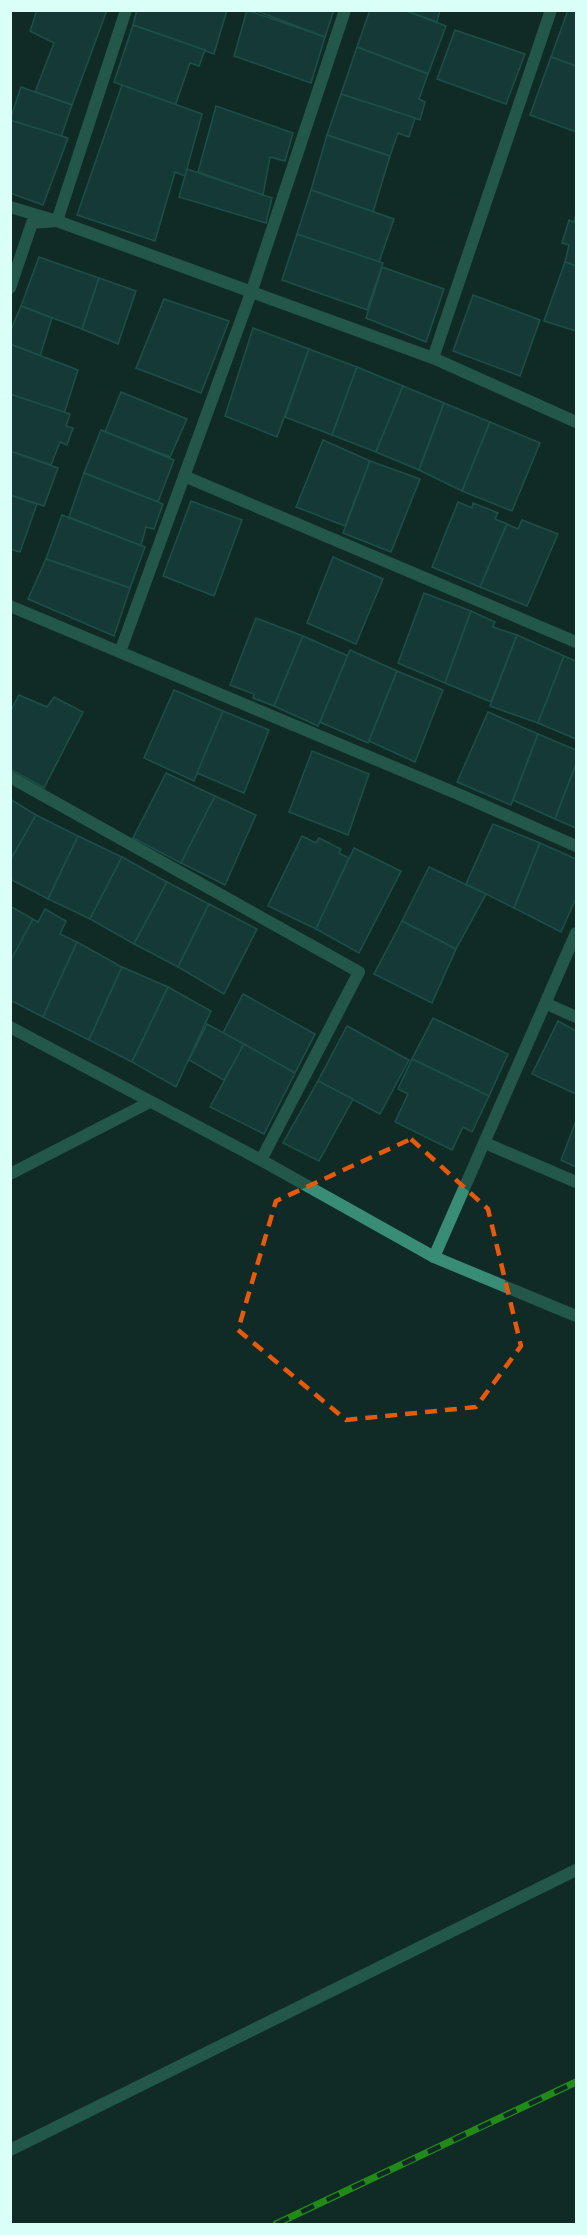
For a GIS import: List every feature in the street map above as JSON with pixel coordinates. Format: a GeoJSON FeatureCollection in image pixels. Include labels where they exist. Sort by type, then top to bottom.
{"type":"FeatureCollection","features":[{"type":"Feature","properties":{"kind":"street"},"geometry":{"type":"LineString","coordinates":[[57,221],[126,10]]}},
{"type":"Feature","properties":{"kind":"street"},"geometry":{"type":"LineString","coordinates":[[120,652],[252,290],[345,10]]}},
{"type":"Feature","properties":{"kind":"street"},"geometry":{"type":"LineString","coordinates":[[433,358],[551,10]]}},
{"type":"Feature","properties":{"kind":"street"},"geometry":{"type":"LineString","coordinates":[[10,207],[57,221],[252,290],[433,358],[576,422]]}},
{"type":"Feature","properties":{"kind":"street"},"geometry":{"type":"LineString","coordinates":[[10,288],[32,223],[57,221]]}},
{"type":"Feature","properties":{"kind":"street"},"geometry":{"type":"LineString","coordinates":[[184,476],[576,642]]}},
{"type":"Feature","properties":{"kind":"street"},"geometry":{"type":"LineString","coordinates":[[10,606],[458,794],[576,846]]}},
{"type":"Feature","properties":{"kind":"street"},"geometry":{"type":"LineString","coordinates":[[10,777],[359,972],[261,1160]]}},
{"type":"Feature","properties":{"kind":"street"},"geometry":{"type":"LineString","coordinates":[[434,1257],[547,1005],[576,933]]}},
{"type":"Feature","properties":{"kind":"street"},"geometry":{"type":"LineString","coordinates":[[547,1005],[576,1017]]}},
{"type":"Feature","properties":{"kind":"street"},"geometry":{"type":"LineString","coordinates":[[10,1028],[261,1160],[434,1257],[576,1316]]}},
{"type":"Feature","properties":{"kind":"street"},"geometry":{"type":"LineString","coordinates":[[10,1174],[150,1101]]}},
{"type":"Feature","properties":{"kind":"street"},"geometry":{"type":"LineString","coordinates":[[485,1143],[576,1182]]}},
{"type":"Feature","properties":{"kind":"street"},"geometry":{"type":"LineString","coordinates":[[10,2150],[576,1870]]}},
{"type":"Feature","properties":{"kind":"highlighted area"},"geometry":{"type":"Polygon","coordinates":[[[411,1139],[488,1209],[521,1346],[476,1407],[346,1420],[238,1330],[276,1201],[411,1139]]]}},
{"type":"Feature","properties":{"kind":"building"},"geometry":{"type":"Polygon","coordinates":[[[37,10],[107,10],[72,105],[35,92],[54,43],[30,31],[37,10]]]}},
{"type":"Feature","properties":{"kind":"building"},"geometry":{"type":"Polygon","coordinates":[[[137,10],[227,10],[214,54],[133,25],[137,10]]]}},
{"type":"Feature","properties":{"kind":"building"},"geometry":{"type":"Polygon","coordinates":[[[247,10],[325,37],[311,83],[234,56],[247,10]]]}},
{"type":"Feature","properties":{"kind":"building"},"geometry":{"type":"Polygon","coordinates":[[[254,10],[334,10],[325,37],[254,10]]]}},
{"type":"Feature","properties":{"kind":"building"},"geometry":{"type":"Polygon","coordinates":[[[370,10],[404,10],[446,26],[428,74],[357,47],[370,10]]]}},
{"type":"Feature","properties":{"kind":"building"},"geometry":{"type":"Polygon","coordinates":[[[404,10],[440,10],[437,22],[404,10]]]}},
{"type":"Feature","properties":{"kind":"building"},"geometry":{"type":"Polygon","coordinates":[[[568,10],[576,10],[576,66],[551,57],[568,10]]]}},
{"type":"Feature","properties":{"kind":"building"},"geometry":{"type":"Polygon","coordinates":[[[133,25],[205,50],[199,66],[190,63],[175,106],[114,82],[133,25]]]}},
{"type":"Feature","properties":{"kind":"building"},"geometry":{"type":"Polygon","coordinates":[[[455,30],[525,54],[506,104],[437,79],[455,30]]]}},
{"type":"Feature","properties":{"kind":"building"},"geometry":{"type":"Polygon","coordinates":[[[357,47],[428,74],[419,99],[425,102],[420,120],[341,94],[357,47]]]}},
{"type":"Feature","properties":{"kind":"building"},"geometry":{"type":"Polygon","coordinates":[[[551,57],[576,66],[576,132],[530,115],[551,57]]]}},
{"type":"Feature","properties":{"kind":"building"},"geometry":{"type":"Polygon","coordinates":[[[122,85],[202,114],[185,176],[175,172],[155,241],[77,215],[122,85]]]}},
{"type":"Feature","properties":{"kind":"building"},"geometry":{"type":"Polygon","coordinates":[[[21,87],[72,105],[61,137],[10,120],[21,87]]]}},
{"type":"Feature","properties":{"kind":"building"},"geometry":{"type":"Polygon","coordinates":[[[341,94],[415,118],[409,137],[398,133],[390,156],[327,135],[341,94]]]}},
{"type":"Feature","properties":{"kind":"building"},"geometry":{"type":"Polygon","coordinates":[[[216,106],[293,133],[285,161],[270,157],[263,195],[198,172],[216,106]]]}},
{"type":"Feature","properties":{"kind":"building"},"geometry":{"type":"Polygon","coordinates":[[[10,120],[68,138],[43,205],[10,193],[10,120]]]}},
{"type":"Feature","properties":{"kind":"building"},"geometry":{"type":"Polygon","coordinates":[[[327,135],[390,156],[373,212],[311,190],[327,135]]]}},
{"type":"Feature","properties":{"kind":"building"},"geometry":{"type":"Polygon","coordinates":[[[187,169],[272,198],[266,223],[179,197],[187,169]]]}},
{"type":"Feature","properties":{"kind":"building"},"geometry":{"type":"Polygon","coordinates":[[[311,190],[394,219],[379,262],[297,234],[311,190]]]}},
{"type":"Feature","properties":{"kind":"building"},"geometry":{"type":"Polygon","coordinates":[[[576,214],[576,266],[565,262],[569,245],[562,243],[569,220],[574,222],[576,214]]]}},
{"type":"Feature","properties":{"kind":"building"},"geometry":{"type":"Polygon","coordinates":[[[297,234],[383,263],[367,310],[282,280],[297,234]]]}},
{"type":"Feature","properties":{"kind":"building"},"geometry":{"type":"Polygon","coordinates":[[[39,257],[99,278],[82,329],[21,306],[39,257]]]}},
{"type":"Feature","properties":{"kind":"building"},"geometry":{"type":"Polygon","coordinates":[[[565,262],[576,266],[576,331],[544,321],[565,262]]]}},
{"type":"Feature","properties":{"kind":"building"},"geometry":{"type":"Polygon","coordinates":[[[382,267],[444,289],[426,342],[366,318],[382,267]]]}},
{"type":"Feature","properties":{"kind":"building"},"geometry":{"type":"Polygon","coordinates":[[[99,278],[136,291],[118,344],[82,329],[99,278]]]}},
{"type":"Feature","properties":{"kind":"building"},"geometry":{"type":"Polygon","coordinates":[[[473,295],[540,320],[520,376],[453,351],[473,295]]]}},
{"type":"Feature","properties":{"kind":"building"},"geometry":{"type":"Polygon","coordinates":[[[164,299],[229,321],[201,393],[136,368],[164,299]]]}},
{"type":"Feature","properties":{"kind":"building"},"geometry":{"type":"Polygon","coordinates":[[[21,306],[52,318],[40,356],[10,344],[10,332],[21,306]]]}},
{"type":"Feature","properties":{"kind":"building"},"geometry":{"type":"Polygon","coordinates":[[[253,328],[309,349],[277,437],[225,416],[253,328]]]}},
{"type":"Feature","properties":{"kind":"building"},"geometry":{"type":"Polygon","coordinates":[[[10,344],[78,370],[64,414],[10,394],[10,344]]]}},
{"type":"Feature","properties":{"kind":"building"},"geometry":{"type":"Polygon","coordinates":[[[309,349],[357,367],[332,435],[285,417],[309,349]]]}},
{"type":"Feature","properties":{"kind":"building"},"geometry":{"type":"Polygon","coordinates":[[[357,367],[403,386],[376,452],[332,435],[357,367]]]}},
{"type":"Feature","properties":{"kind":"building"},"geometry":{"type":"Polygon","coordinates":[[[403,386],[444,403],[419,470],[376,452],[403,386]]]}},
{"type":"Feature","properties":{"kind":"building"},"geometry":{"type":"Polygon","coordinates":[[[121,392],[187,419],[170,457],[105,432],[121,392]]]}},
{"type":"Feature","properties":{"kind":"building"},"geometry":{"type":"Polygon","coordinates":[[[10,394],[70,414],[66,426],[73,428],[67,445],[60,442],[51,465],[10,451],[10,394]]]}},
{"type":"Feature","properties":{"kind":"building"},"geometry":{"type":"Polygon","coordinates":[[[444,403],[490,422],[462,491],[419,470],[444,403]]]}},
{"type":"Feature","properties":{"kind":"building"},"geometry":{"type":"Polygon","coordinates":[[[490,422],[540,443],[512,511],[462,491],[490,422]]]}},
{"type":"Feature","properties":{"kind":"building"},"geometry":{"type":"Polygon","coordinates":[[[101,430],[174,460],[158,502],[84,473],[101,430]]]}},
{"type":"Feature","properties":{"kind":"building"},"geometry":{"type":"Polygon","coordinates":[[[323,440],[370,461],[345,526],[296,507],[323,440]]]}},
{"type":"Feature","properties":{"kind":"building"},"geometry":{"type":"Polygon","coordinates":[[[10,451],[58,468],[44,506],[10,495],[10,451]]]}},
{"type":"Feature","properties":{"kind":"building"},"geometry":{"type":"Polygon","coordinates":[[[370,461],[420,479],[391,552],[343,533],[370,461]]]}},
{"type":"Feature","properties":{"kind":"building"},"geometry":{"type":"Polygon","coordinates":[[[84,473],[163,504],[154,529],[146,527],[141,546],[69,517],[84,473]]]}},
{"type":"Feature","properties":{"kind":"building"},"geometry":{"type":"Polygon","coordinates":[[[10,495],[37,504],[20,552],[10,549],[10,495]]]}},
{"type":"Feature","properties":{"kind":"building"},"geometry":{"type":"Polygon","coordinates":[[[191,501],[242,520],[214,596],[163,576],[191,501]]]}},
{"type":"Feature","properties":{"kind":"building"},"geometry":{"type":"Polygon","coordinates":[[[458,502],[472,508],[473,503],[498,513],[495,519],[507,524],[480,587],[432,567],[458,502]]]}},
{"type":"Feature","properties":{"kind":"building"},"geometry":{"type":"Polygon","coordinates":[[[62,515],[145,547],[130,588],[46,559],[62,515]]]}},
{"type":"Feature","properties":{"kind":"building"},"geometry":{"type":"Polygon","coordinates":[[[522,520],[558,534],[527,606],[480,587],[507,524],[518,529],[522,520]]]}},
{"type":"Feature","properties":{"kind":"building"},"geometry":{"type":"Polygon","coordinates":[[[333,557],[383,579],[356,644],[307,623],[333,557]]]}},
{"type":"Feature","properties":{"kind":"building"},"geometry":{"type":"Polygon","coordinates":[[[46,559],[130,588],[114,636],[28,599],[46,559]]]}},
{"type":"Feature","properties":{"kind":"building"},"geometry":{"type":"Polygon","coordinates":[[[424,593],[471,611],[445,683],[398,663],[424,593]]]}},
{"type":"Feature","properties":{"kind":"building"},"geometry":{"type":"Polygon","coordinates":[[[471,611],[495,622],[493,627],[517,635],[491,702],[445,683],[471,611]]]}},
{"type":"Feature","properties":{"kind":"building"},"geometry":{"type":"Polygon","coordinates":[[[256,618],[303,636],[274,706],[253,698],[254,694],[230,685],[256,618]]]}},
{"type":"Feature","properties":{"kind":"building"},"geometry":{"type":"Polygon","coordinates":[[[517,635],[564,656],[538,723],[490,706],[517,635]]]}},
{"type":"Feature","properties":{"kind":"building"},"geometry":{"type":"Polygon","coordinates":[[[303,636],[348,656],[318,726],[274,706],[303,636]]]}},
{"type":"Feature","properties":{"kind":"building"},"geometry":{"type":"Polygon","coordinates":[[[350,650],[397,671],[368,743],[320,722],[350,650]]]}},
{"type":"Feature","properties":{"kind":"building"},"geometry":{"type":"Polygon","coordinates":[[[564,656],[576,661],[576,739],[538,723],[564,656]]]}},
{"type":"Feature","properties":{"kind":"building"},"geometry":{"type":"Polygon","coordinates":[[[397,671],[443,690],[415,762],[369,741],[397,671]]]}},
{"type":"Feature","properties":{"kind":"building"},"geometry":{"type":"Polygon","coordinates":[[[174,690],[223,711],[194,781],[144,758],[174,690]]]}},
{"type":"Feature","properties":{"kind":"building"},"geometry":{"type":"Polygon","coordinates":[[[19,695],[47,707],[54,697],[83,712],[44,788],[10,769],[10,712],[19,695]]]}},
{"type":"Feature","properties":{"kind":"building"},"geometry":{"type":"Polygon","coordinates":[[[223,711],[269,730],[244,793],[197,773],[223,711]]]}},
{"type":"Feature","properties":{"kind":"building"},"geometry":{"type":"Polygon","coordinates":[[[488,712],[538,734],[511,805],[457,782],[488,712]]]}},
{"type":"Feature","properties":{"kind":"building"},"geometry":{"type":"Polygon","coordinates":[[[538,734],[576,750],[576,764],[555,819],[513,800],[538,734]]]}},
{"type":"Feature","properties":{"kind":"building"},"geometry":{"type":"Polygon","coordinates":[[[312,751],[369,774],[348,835],[289,812],[312,751]]]}},
{"type":"Feature","properties":{"kind":"building"},"geometry":{"type":"Polygon","coordinates":[[[576,764],[576,828],[555,819],[576,764]]]}},
{"type":"Feature","properties":{"kind":"building"},"geometry":{"type":"Polygon","coordinates":[[[166,773],[215,796],[181,863],[133,838],[166,773]]]}},
{"type":"Feature","properties":{"kind":"building"},"geometry":{"type":"Polygon","coordinates":[[[215,796],[256,815],[225,885],[181,863],[215,796]]]}},
{"type":"Feature","properties":{"kind":"building"},"geometry":{"type":"Polygon","coordinates":[[[10,799],[36,815],[10,861],[10,799]]]}},
{"type":"Feature","properties":{"kind":"building"},"geometry":{"type":"Polygon","coordinates":[[[36,815],[78,836],[48,899],[10,879],[10,861],[36,815]]]}},
{"type":"Feature","properties":{"kind":"building"},"geometry":{"type":"Polygon","coordinates":[[[493,824],[540,843],[514,908],[466,884],[493,824]]]}},
{"type":"Feature","properties":{"kind":"building"},"geometry":{"type":"Polygon","coordinates":[[[78,836],[122,857],[90,919],[48,899],[78,836]]]}},
{"type":"Feature","properties":{"kind":"building"},"geometry":{"type":"Polygon","coordinates":[[[302,836],[316,843],[319,838],[341,849],[339,853],[349,858],[316,929],[268,906],[302,836]]]}},
{"type":"Feature","properties":{"kind":"building"},"geometry":{"type":"Polygon","coordinates":[[[540,843],[576,859],[576,898],[561,932],[514,908],[540,843]]]}},
{"type":"Feature","properties":{"kind":"building"},"geometry":{"type":"Polygon","coordinates":[[[354,848],[401,871],[359,953],[316,929],[354,848]]]}},
{"type":"Feature","properties":{"kind":"building"},"geometry":{"type":"Polygon","coordinates":[[[122,857],[167,882],[134,944],[90,919],[122,857]]]}},
{"type":"Feature","properties":{"kind":"building"},"geometry":{"type":"Polygon","coordinates":[[[429,867],[486,894],[456,949],[402,921],[429,867]]]}},
{"type":"Feature","properties":{"kind":"building"},"geometry":{"type":"Polygon","coordinates":[[[167,882],[209,904],[178,967],[134,944],[167,882]]]}},
{"type":"Feature","properties":{"kind":"building"},"geometry":{"type":"Polygon","coordinates":[[[209,904],[257,929],[224,994],[178,967],[209,904]]]}},
{"type":"Feature","properties":{"kind":"building"},"geometry":{"type":"Polygon","coordinates":[[[10,906],[33,919],[10,962],[10,906]]]}},
{"type":"Feature","properties":{"kind":"building"},"geometry":{"type":"Polygon","coordinates":[[[45,909],[66,921],[60,934],[77,942],[43,1017],[10,1000],[10,962],[33,919],[38,922],[45,909]]]}},
{"type":"Feature","properties":{"kind":"building"},"geometry":{"type":"Polygon","coordinates":[[[402,921],[456,949],[432,1003],[374,974],[402,921]]]}},
{"type":"Feature","properties":{"kind":"building"},"geometry":{"type":"Polygon","coordinates":[[[77,942],[122,967],[89,1040],[43,1017],[77,942]]]}},
{"type":"Feature","properties":{"kind":"building"},"geometry":{"type":"Polygon","coordinates":[[[122,967],[168,987],[132,1062],[89,1040],[122,967]]]}},
{"type":"Feature","properties":{"kind":"building"},"geometry":{"type":"Polygon","coordinates":[[[168,987],[211,1011],[176,1087],[132,1062],[168,987]]]}},
{"type":"Feature","properties":{"kind":"building"},"geometry":{"type":"Polygon","coordinates":[[[243,994],[315,1034],[295,1073],[223,1033],[243,994]]]}},
{"type":"Feature","properties":{"kind":"building"},"geometry":{"type":"Polygon","coordinates":[[[433,1018],[508,1054],[489,1096],[412,1059],[433,1018]]]}},
{"type":"Feature","properties":{"kind":"building"},"geometry":{"type":"Polygon","coordinates":[[[558,1021],[576,1031],[576,1094],[532,1074],[558,1021]]]}},
{"type":"Feature","properties":{"kind":"building"},"geometry":{"type":"Polygon","coordinates":[[[207,1024],[244,1044],[224,1080],[189,1060],[207,1024]]]}},
{"type":"Feature","properties":{"kind":"building"},"geometry":{"type":"Polygon","coordinates":[[[347,1026],[409,1060],[380,1114],[318,1081],[347,1026]]]}},
{"type":"Feature","properties":{"kind":"building"},"geometry":{"type":"Polygon","coordinates":[[[244,1044],[295,1073],[264,1134],[210,1107],[244,1044]]]}},
{"type":"Feature","properties":{"kind":"building"},"geometry":{"type":"Polygon","coordinates":[[[412,1059],[489,1096],[472,1132],[463,1127],[452,1150],[395,1122],[408,1094],[398,1089],[412,1059]]]}},
{"type":"Feature","properties":{"kind":"building"},"geometry":{"type":"Polygon","coordinates":[[[318,1081],[353,1099],[319,1161],[283,1143],[318,1081]]]}},
{"type":"Feature","properties":{"kind":"building"},"geometry":{"type":"Polygon","coordinates":[[[576,1121],[576,1167],[561,1160],[576,1121]]]}},
{"type":"Feature","properties":{"kind":"railway"},"geometry":{"type":"LineString","coordinates":[[276,2224],[576,2082]]}}]}
